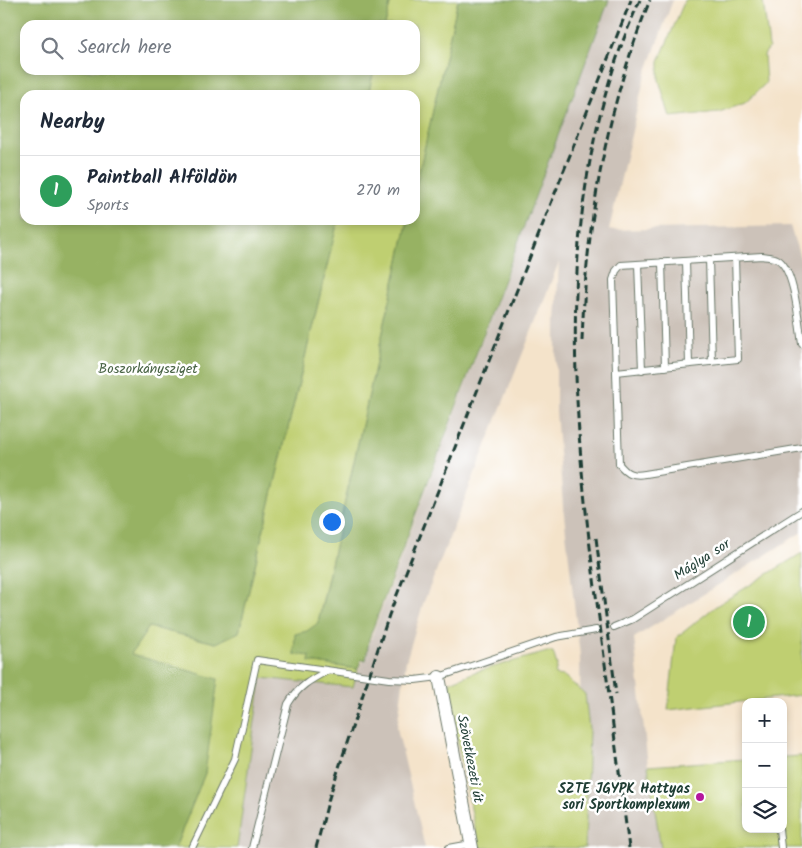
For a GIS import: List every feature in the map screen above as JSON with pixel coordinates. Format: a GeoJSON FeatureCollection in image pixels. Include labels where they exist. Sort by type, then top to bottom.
{"type":"FeatureCollection","features":[{"type":"Feature","properties":{"kind":"street","name":"Szövetkezeti út"},"geometry":{"type":"LineString","coordinates":[[439,677],[471,846]]}},
{"type":"Feature","properties":{"kind":"lane"},"geometry":{"type":"LineString","coordinates":[[616,372],[738,359],[735,258]]}},
{"type":"Feature","properties":{"kind":"lane"},"geometry":{"type":"LineString","coordinates":[[802,344],[791,279],[786,268],[778,259],[735,258],[620,264],[616,271],[613,280],[619,464],[625,472],[634,476],[802,448]]}},
{"type":"Feature","properties":{"kind":"lane"},"geometry":{"type":"LineString","coordinates":[[709,259],[712,362]]}},
{"type":"Feature","properties":{"kind":"lane"},"geometry":{"type":"LineString","coordinates":[[686,261],[689,364]]}},
{"type":"Feature","properties":{"kind":"lane"},"geometry":{"type":"LineString","coordinates":[[662,262],[665,367]]}},
{"type":"Feature","properties":{"kind":"lane"},"geometry":{"type":"LineString","coordinates":[[638,264],[642,370]]}},
{"type":"Feature","properties":{"kind":"lane","name":"Máglya sor"},"geometry":{"type":"LineString","coordinates":[[614,627],[634,619],[802,511]]}},
{"type":"Feature","properties":{"kind":"lane"},"geometry":{"type":"LineString","coordinates":[[192,848],[235,759],[257,660],[394,680],[415,680],[439,677],[556,637],[596,630]]}},
{"type":"Feature","properties":{"kind":"lane"},"geometry":{"type":"LineString","coordinates":[[252,848],[288,704],[295,691],[308,681],[329,671]]}},
{"type":"Feature","properties":{"kind":"lane"},"geometry":{"type":"LineString","coordinates":[[780,833],[781,848]]}},
{"type":"Feature","properties":{"kind":"lane"},"geometry":{"type":"LineString","coordinates":[[449,848],[471,846]]}},
{"type":"Feature","properties":{"kind":"shaded area"},"geometry":{"type":"Polygon","coordinates":[[[609,0],[673,0],[644,79],[609,230],[790,226],[802,264],[802,532],[634,638],[648,766],[661,848],[582,848],[580,656],[563,506],[556,411],[556,322],[559,262],[423,604],[406,661],[397,728],[425,848],[237,848],[261,678],[353,686],[609,0]]]}},
{"type":"Feature","properties":{"kind":"green space","name":"Boszorkánysziget"},"geometry":{"type":"Polygon","coordinates":[[[0,0],[391,0],[386,20],[20,20],[20,75],[373,75],[369,90],[20,90],[20,225],[337,225],[239,632],[216,643],[149,627],[131,654],[218,679],[205,773],[175,848],[0,848],[0,0]]]}},
{"type":"Feature","properties":{"kind":"green space"},"geometry":{"type":"Polygon","coordinates":[[[391,0],[458,0],[420,168],[420,90],[369,90],[373,75],[420,75],[420,20],[386,20],[391,0]]]}},
{"type":"Feature","properties":{"kind":"green space"},"geometry":{"type":"Polygon","coordinates":[[[458,0],[609,0],[369,639],[366,660],[361,660],[358,669],[309,662],[310,656],[294,654],[295,634],[307,631],[318,623],[407,225],[420,225],[420,168],[458,0]]]}},
{"type":"Feature","properties":{"kind":"green space"},"geometry":{"type":"Polygon","coordinates":[[[685,0],[763,0],[769,47],[764,55],[766,83],[745,103],[719,112],[670,117],[659,80],[659,61],[685,0]]]}},
{"type":"Feature","properties":{"kind":"green space"},"geometry":{"type":"Polygon","coordinates":[[[337,225],[407,225],[309,662],[358,669],[353,687],[261,678],[237,848],[175,848],[205,773],[130,655],[149,627],[216,643],[239,632],[337,225]]]}},
{"type":"Feature","properties":{"kind":"green space"},"geometry":{"type":"Polygon","coordinates":[[[802,553],[802,695],[775,698],[742,698],[742,702],[668,710],[676,638],[716,606],[802,553]]]}},
{"type":"Feature","properties":{"kind":"green space"},"geometry":{"type":"Polygon","coordinates":[[[553,652],[557,665],[555,675],[564,676],[585,694],[589,729],[585,848],[479,848],[448,695],[450,682],[475,672],[553,652]]]}},
{"type":"Feature","properties":{"kind":"green space","name":"SZTE JGYPK Hattyas sori Sportkomplexum"},"geometry":{"type":"Polygon","coordinates":[[[802,756],[802,848],[661,848],[648,766],[742,759],[742,833],[787,833],[787,757],[802,756]]]}},
{"type":"Feature","properties":{"kind":"railway"},"geometry":{"type":"LineString","coordinates":[[316,848],[329,798],[389,615],[631,0]]}},
{"type":"Feature","properties":{"kind":"railway"},"geometry":{"type":"LineString","coordinates":[[629,848],[587,520],[576,369],[576,293],[581,219],[593,145],[612,72],[640,0]]}},
{"type":"Feature","properties":{"kind":"railway"},"geometry":{"type":"LineString","coordinates":[[582,341],[588,254],[601,168],[621,83],[650,0]]}},
{"type":"Feature","properties":{"kind":"railway"},"geometry":{"type":"LineString","coordinates":[[596,538],[616,694]]}},
{"type":"Feature","properties":{"kind":"place","name":"Paintball Alföldön"},"geometry":{"type":"Point","coordinates":[749,622]}},
{"type":"Feature","properties":{"kind":"place","name":"SZTE JGYPK Hattyas sori Sportkomplexum"},"geometry":{"type":"Point","coordinates":[700,797]}}]}
